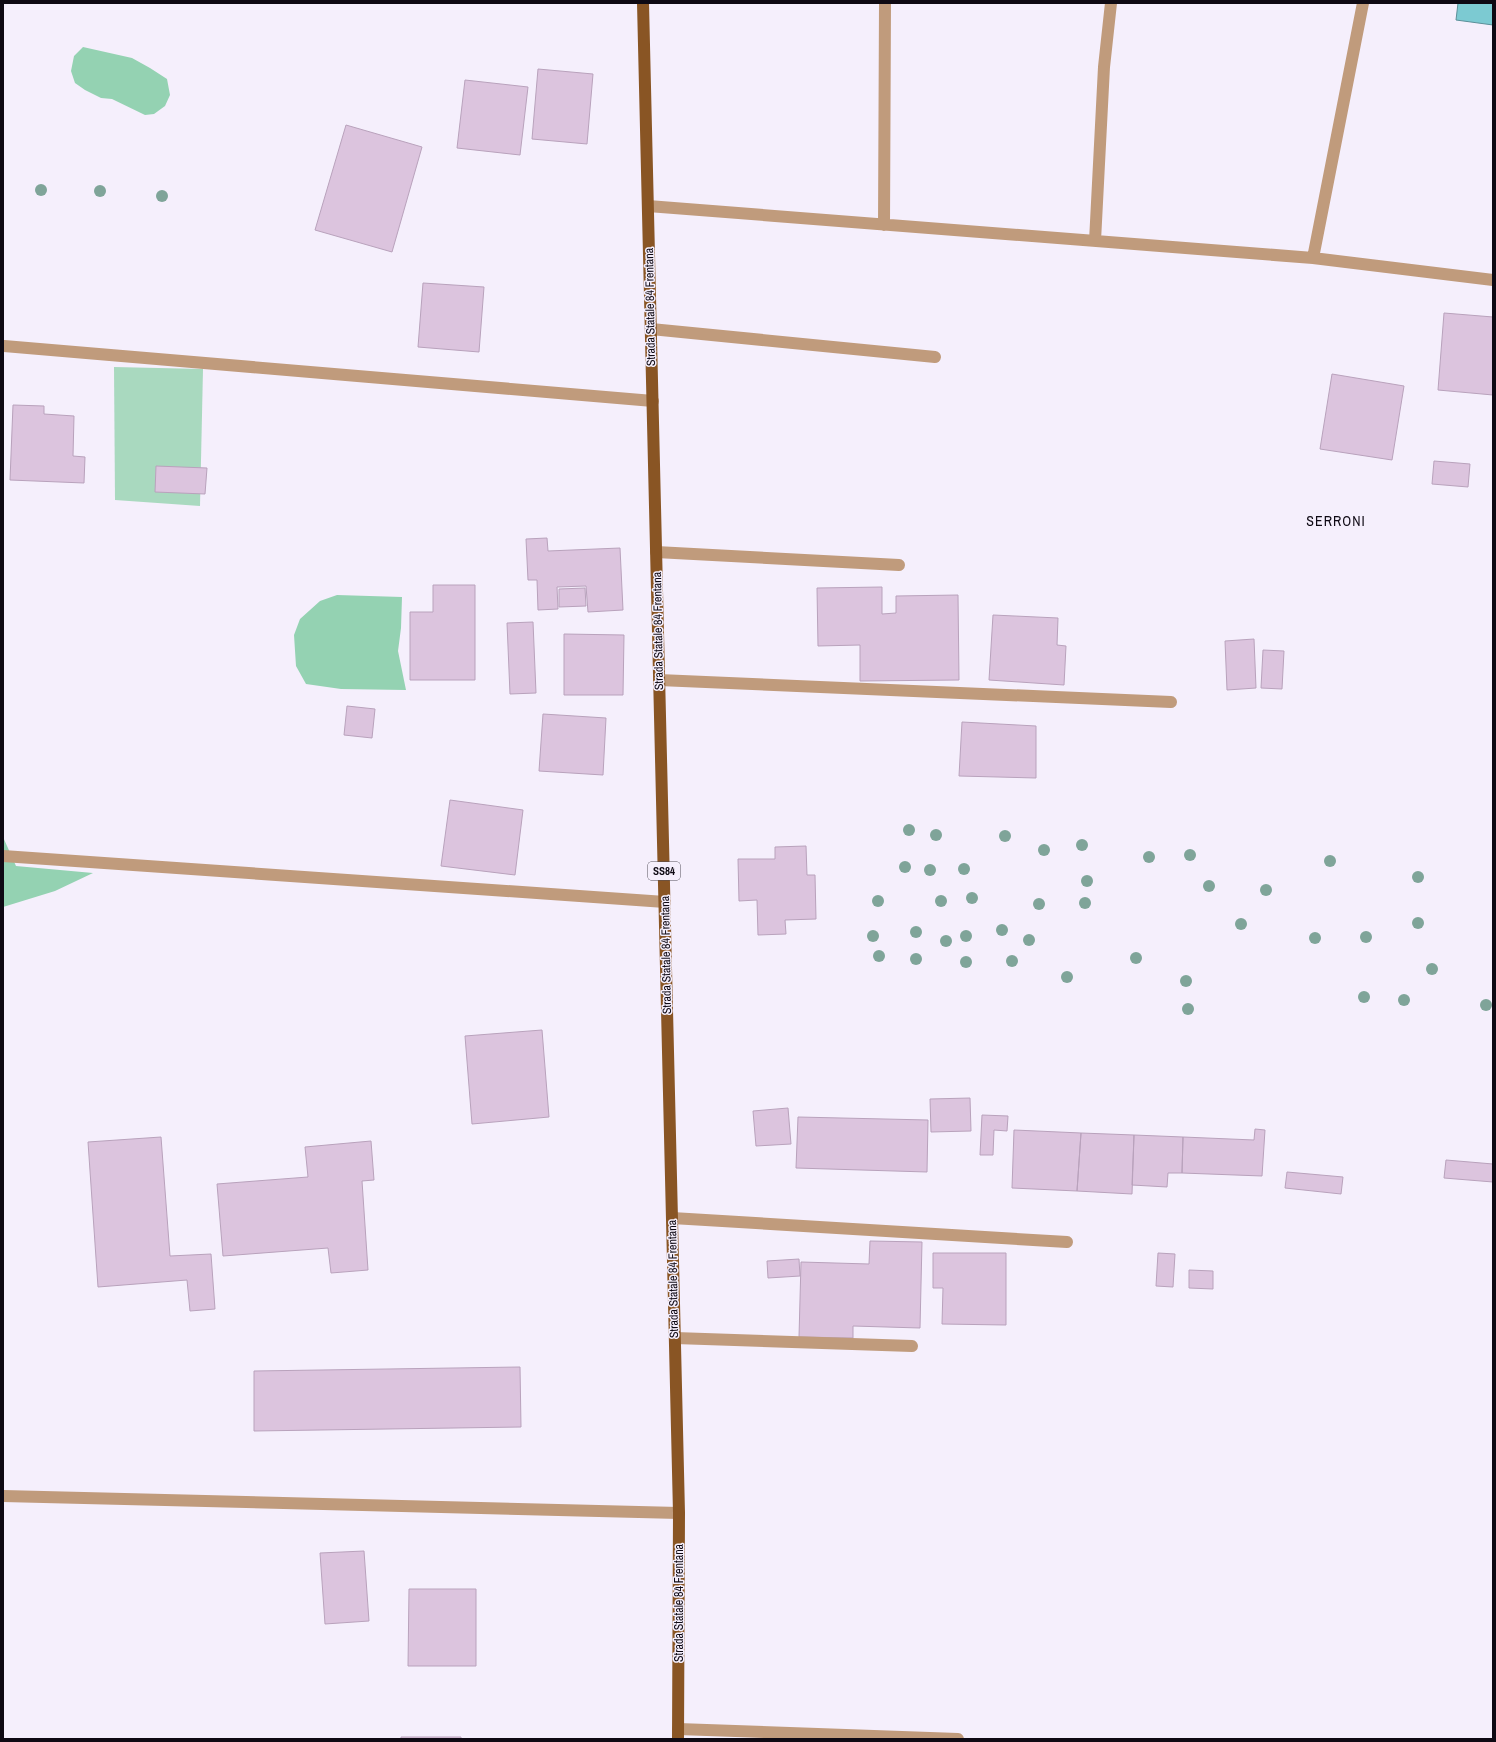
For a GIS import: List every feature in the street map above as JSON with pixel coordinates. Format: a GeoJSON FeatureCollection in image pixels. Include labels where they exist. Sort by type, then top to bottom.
{"type":"FeatureCollection","features":[{"type":"Feature","properties":{"kind":"main road","name":"Strada Statale 84 Frentana"},"geometry":{"type":"LineString","coordinates":[[643,3],[679,1514],[678,1734]]}},
{"type":"Feature","properties":{"kind":"street"},"geometry":{"type":"LineString","coordinates":[[884,225],[885,3]]}},
{"type":"Feature","properties":{"kind":"street"},"geometry":{"type":"LineString","coordinates":[[1095,241],[1104,67],[1111,3]]}},
{"type":"Feature","properties":{"kind":"street"},"geometry":{"type":"LineString","coordinates":[[1313,258],[1363,3]]}},
{"type":"Feature","properties":{"kind":"street"},"geometry":{"type":"LineString","coordinates":[[648,206],[1313,258],[1493,280]]}},
{"type":"Feature","properties":{"kind":"street"},"geometry":{"type":"LineString","coordinates":[[651,329],[935,357]]}},
{"type":"Feature","properties":{"kind":"street"},"geometry":{"type":"LineString","coordinates":[[4,346],[653,401]]}},
{"type":"Feature","properties":{"kind":"street"},"geometry":{"type":"LineString","coordinates":[[656,552],[899,565]]}},
{"type":"Feature","properties":{"kind":"street"},"geometry":{"type":"LineString","coordinates":[[659,680],[1171,702]]}},
{"type":"Feature","properties":{"kind":"street"},"geometry":{"type":"LineString","coordinates":[[3,856],[665,902]]}},
{"type":"Feature","properties":{"kind":"street"},"geometry":{"type":"LineString","coordinates":[[672,1218],[1067,1242]]}},
{"type":"Feature","properties":{"kind":"street"},"geometry":{"type":"LineString","coordinates":[[675,1338],[912,1346]]}},
{"type":"Feature","properties":{"kind":"street"},"geometry":{"type":"LineString","coordinates":[[3,1496],[679,1514]]}},
{"type":"Feature","properties":{"kind":"street"},"geometry":{"type":"LineString","coordinates":[[678,1734],[958,1739]]}},
{"type":"Feature","properties":{"kind":"green space"},"geometry":{"type":"Polygon","coordinates":[[[83,47],[132,58],[167,79],[170,95],[165,106],[154,114],[145,115],[112,99],[101,98],[75,83],[71,71],[74,56],[83,47]]]}},
{"type":"Feature","properties":{"kind":"green space"},"geometry":{"type":"Polygon","coordinates":[[[114,367],[203,369],[200,506],[115,500],[114,367]]]}},
{"type":"Feature","properties":{"kind":"green space"},"geometry":{"type":"Polygon","coordinates":[[[337,595],[402,597],[401,628],[398,651],[406,690],[341,689],[306,684],[296,666],[294,635],[300,619],[320,601],[337,595]]]}},
{"type":"Feature","properties":{"kind":"green space"},"geometry":{"type":"Polygon","coordinates":[[[3,837],[16,866],[93,873],[55,891],[3,907],[3,837]]]}},
{"type":"Feature","properties":{"kind":"water"},"geometry":{"type":"Polygon","coordinates":[[[1458,3],[1493,3],[1493,25],[1456,20],[1458,3]]]}},
{"type":"Feature","properties":{"kind":"building"},"geometry":{"type":"Polygon","coordinates":[[[538,69],[593,74],[587,144],[532,139],[538,69]]]}},
{"type":"Feature","properties":{"kind":"building"},"geometry":{"type":"Polygon","coordinates":[[[465,80],[528,87],[520,155],[457,148],[465,80]]]}},
{"type":"Feature","properties":{"kind":"building"},"geometry":{"type":"Polygon","coordinates":[[[346,125],[422,147],[392,252],[315,230],[346,125]]]}},
{"type":"Feature","properties":{"kind":"building"},"geometry":{"type":"Polygon","coordinates":[[[423,283],[484,287],[479,352],[418,347],[423,283]]]}},
{"type":"Feature","properties":{"kind":"building"},"geometry":{"type":"Polygon","coordinates":[[[1444,313],[1493,317],[1493,395],[1438,390],[1444,313]]]}},
{"type":"Feature","properties":{"kind":"building"},"geometry":{"type":"Polygon","coordinates":[[[1332,374],[1404,386],[1392,460],[1320,449],[1332,374]]]}},
{"type":"Feature","properties":{"kind":"building"},"geometry":{"type":"Polygon","coordinates":[[[13,405],[44,406],[44,414],[74,416],[73,456],[85,457],[84,483],[10,480],[13,405]]]}},
{"type":"Feature","properties":{"kind":"building"},"geometry":{"type":"Polygon","coordinates":[[[1434,461],[1470,464],[1468,487],[1432,484],[1434,461]]]}},
{"type":"Feature","properties":{"kind":"building"},"geometry":{"type":"Polygon","coordinates":[[[156,466],[207,468],[205,494],[155,492],[156,466]]]}},
{"type":"Feature","properties":{"kind":"building"},"geometry":{"type":"Polygon","coordinates":[[[547,538],[548,551],[620,548],[623,610],[588,612],[586,586],[557,587],[558,609],[538,610],[537,580],[528,580],[526,539],[547,538]]]}},
{"type":"Feature","properties":{"kind":"building"},"geometry":{"type":"Polygon","coordinates":[[[433,585],[475,585],[475,680],[410,680],[410,612],[433,612],[433,585]]]}},
{"type":"Feature","properties":{"kind":"building"},"geometry":{"type":"Polygon","coordinates":[[[882,587],[882,614],[896,613],[896,596],[958,595],[959,680],[860,681],[860,645],[818,646],[817,588],[882,587]]]}},
{"type":"Feature","properties":{"kind":"building"},"geometry":{"type":"Polygon","coordinates":[[[585,588],[586,606],[559,607],[559,589],[585,588]]]}},
{"type":"Feature","properties":{"kind":"building"},"geometry":{"type":"Polygon","coordinates":[[[993,615],[1058,618],[1057,645],[1066,646],[1064,685],[989,680],[993,615]]]}},
{"type":"Feature","properties":{"kind":"building"},"geometry":{"type":"Polygon","coordinates":[[[533,622],[536,693],[510,694],[507,623],[533,622]]]}},
{"type":"Feature","properties":{"kind":"building"},"geometry":{"type":"Polygon","coordinates":[[[564,634],[624,635],[623,695],[564,695],[564,634]]]}},
{"type":"Feature","properties":{"kind":"building"},"geometry":{"type":"Polygon","coordinates":[[[1254,639],[1256,688],[1227,690],[1225,641],[1254,639]]]}},
{"type":"Feature","properties":{"kind":"building"},"geometry":{"type":"Polygon","coordinates":[[[1263,650],[1284,651],[1282,689],[1261,688],[1263,650]]]}},
{"type":"Feature","properties":{"kind":"building"},"geometry":{"type":"Polygon","coordinates":[[[347,706],[375,709],[372,738],[344,735],[347,706]]]}},
{"type":"Feature","properties":{"kind":"building"},"geometry":{"type":"Polygon","coordinates":[[[543,714],[606,718],[603,775],[539,771],[543,714]]]}},
{"type":"Feature","properties":{"kind":"building"},"geometry":{"type":"Polygon","coordinates":[[[962,722],[1036,726],[1036,778],[959,776],[962,722]]]}},
{"type":"Feature","properties":{"kind":"building"},"geometry":{"type":"Polygon","coordinates":[[[450,800],[523,810],[515,875],[441,866],[450,800]]]}},
{"type":"Feature","properties":{"kind":"building"},"geometry":{"type":"Polygon","coordinates":[[[806,846],[807,875],[815,875],[816,919],[785,920],[786,934],[758,935],[757,900],[739,901],[738,859],[775,859],[775,847],[806,846]]]}},
{"type":"Feature","properties":{"kind":"building"},"geometry":{"type":"Polygon","coordinates":[[[542,1030],[549,1117],[472,1124],[465,1036],[542,1030]]]}},
{"type":"Feature","properties":{"kind":"building"},"geometry":{"type":"Polygon","coordinates":[[[970,1098],[971,1131],[931,1132],[930,1099],[970,1098]]]}},
{"type":"Feature","properties":{"kind":"building"},"geometry":{"type":"Polygon","coordinates":[[[788,1108],[791,1144],[756,1146],[753,1111],[788,1108]]]}},
{"type":"Feature","properties":{"kind":"building"},"geometry":{"type":"Polygon","coordinates":[[[982,1115],[1008,1116],[1007,1131],[994,1130],[993,1155],[980,1155],[982,1115]]]}},
{"type":"Feature","properties":{"kind":"building"},"geometry":{"type":"Polygon","coordinates":[[[798,1117],[928,1120],[927,1172],[796,1168],[798,1117]]]}},
{"type":"Feature","properties":{"kind":"building"},"geometry":{"type":"Polygon","coordinates":[[[1255,1129],[1265,1130],[1262,1176],[1182,1173],[1183,1137],[1254,1140],[1255,1129]]]}},
{"type":"Feature","properties":{"kind":"building"},"geometry":{"type":"Polygon","coordinates":[[[1014,1130],[1081,1133],[1077,1191],[1012,1188],[1014,1130]]]}},
{"type":"Feature","properties":{"kind":"building"},"geometry":{"type":"Polygon","coordinates":[[[1081,1133],[1134,1135],[1132,1194],[1077,1191],[1081,1133]]]}},
{"type":"Feature","properties":{"kind":"building"},"geometry":{"type":"Polygon","coordinates":[[[1134,1135],[1183,1137],[1182,1173],[1168,1173],[1167,1187],[1132,1185],[1134,1135]]]}},
{"type":"Feature","properties":{"kind":"building"},"geometry":{"type":"Polygon","coordinates":[[[161,1137],[170,1256],[211,1254],[215,1309],[190,1311],[187,1280],[98,1287],[88,1142],[161,1137]]]}},
{"type":"Feature","properties":{"kind":"building"},"geometry":{"type":"Polygon","coordinates":[[[371,1141],[374,1180],[362,1181],[368,1270],[331,1273],[328,1248],[223,1256],[217,1184],[308,1177],[305,1147],[371,1141]]]}},
{"type":"Feature","properties":{"kind":"building"},"geometry":{"type":"Polygon","coordinates":[[[1446,1160],[1493,1164],[1493,1182],[1444,1178],[1446,1160]]]}},
{"type":"Feature","properties":{"kind":"building"},"geometry":{"type":"Polygon","coordinates":[[[1287,1172],[1343,1177],[1341,1194],[1285,1188],[1287,1172]]]}},
{"type":"Feature","properties":{"kind":"building"},"geometry":{"type":"Polygon","coordinates":[[[870,1241],[922,1242],[920,1328],[853,1326],[853,1338],[799,1337],[801,1262],[869,1264],[870,1241]]]}},
{"type":"Feature","properties":{"kind":"building"},"geometry":{"type":"Polygon","coordinates":[[[933,1253],[1006,1253],[1006,1325],[942,1324],[943,1288],[933,1288],[933,1253]]]}},
{"type":"Feature","properties":{"kind":"building"},"geometry":{"type":"Polygon","coordinates":[[[1158,1253],[1175,1254],[1173,1287],[1156,1286],[1158,1253]]]}},
{"type":"Feature","properties":{"kind":"building"},"geometry":{"type":"Polygon","coordinates":[[[799,1259],[800,1276],[768,1278],[767,1261],[799,1259]]]}},
{"type":"Feature","properties":{"kind":"building"},"geometry":{"type":"Polygon","coordinates":[[[1189,1270],[1213,1271],[1213,1289],[1189,1288],[1189,1270]]]}},
{"type":"Feature","properties":{"kind":"building"},"geometry":{"type":"Polygon","coordinates":[[[520,1367],[521,1427],[254,1431],[254,1371],[520,1367]]]}},
{"type":"Feature","properties":{"kind":"building"},"geometry":{"type":"Polygon","coordinates":[[[364,1551],[369,1621],[325,1624],[320,1553],[364,1551]]]}},
{"type":"Feature","properties":{"kind":"building"},"geometry":{"type":"Polygon","coordinates":[[[409,1589],[476,1589],[476,1666],[408,1666],[409,1589]]]}},
{"type":"Feature","properties":{"kind":"building"},"geometry":{"type":"Polygon","coordinates":[[[401,1737],[461,1737],[461,1739],[401,1739],[401,1737]]]}},
{"type":"Feature","properties":{"kind":"district","name":"SERRONI"},"geometry":{"type":"Point","coordinates":[1336,521]}}]}
